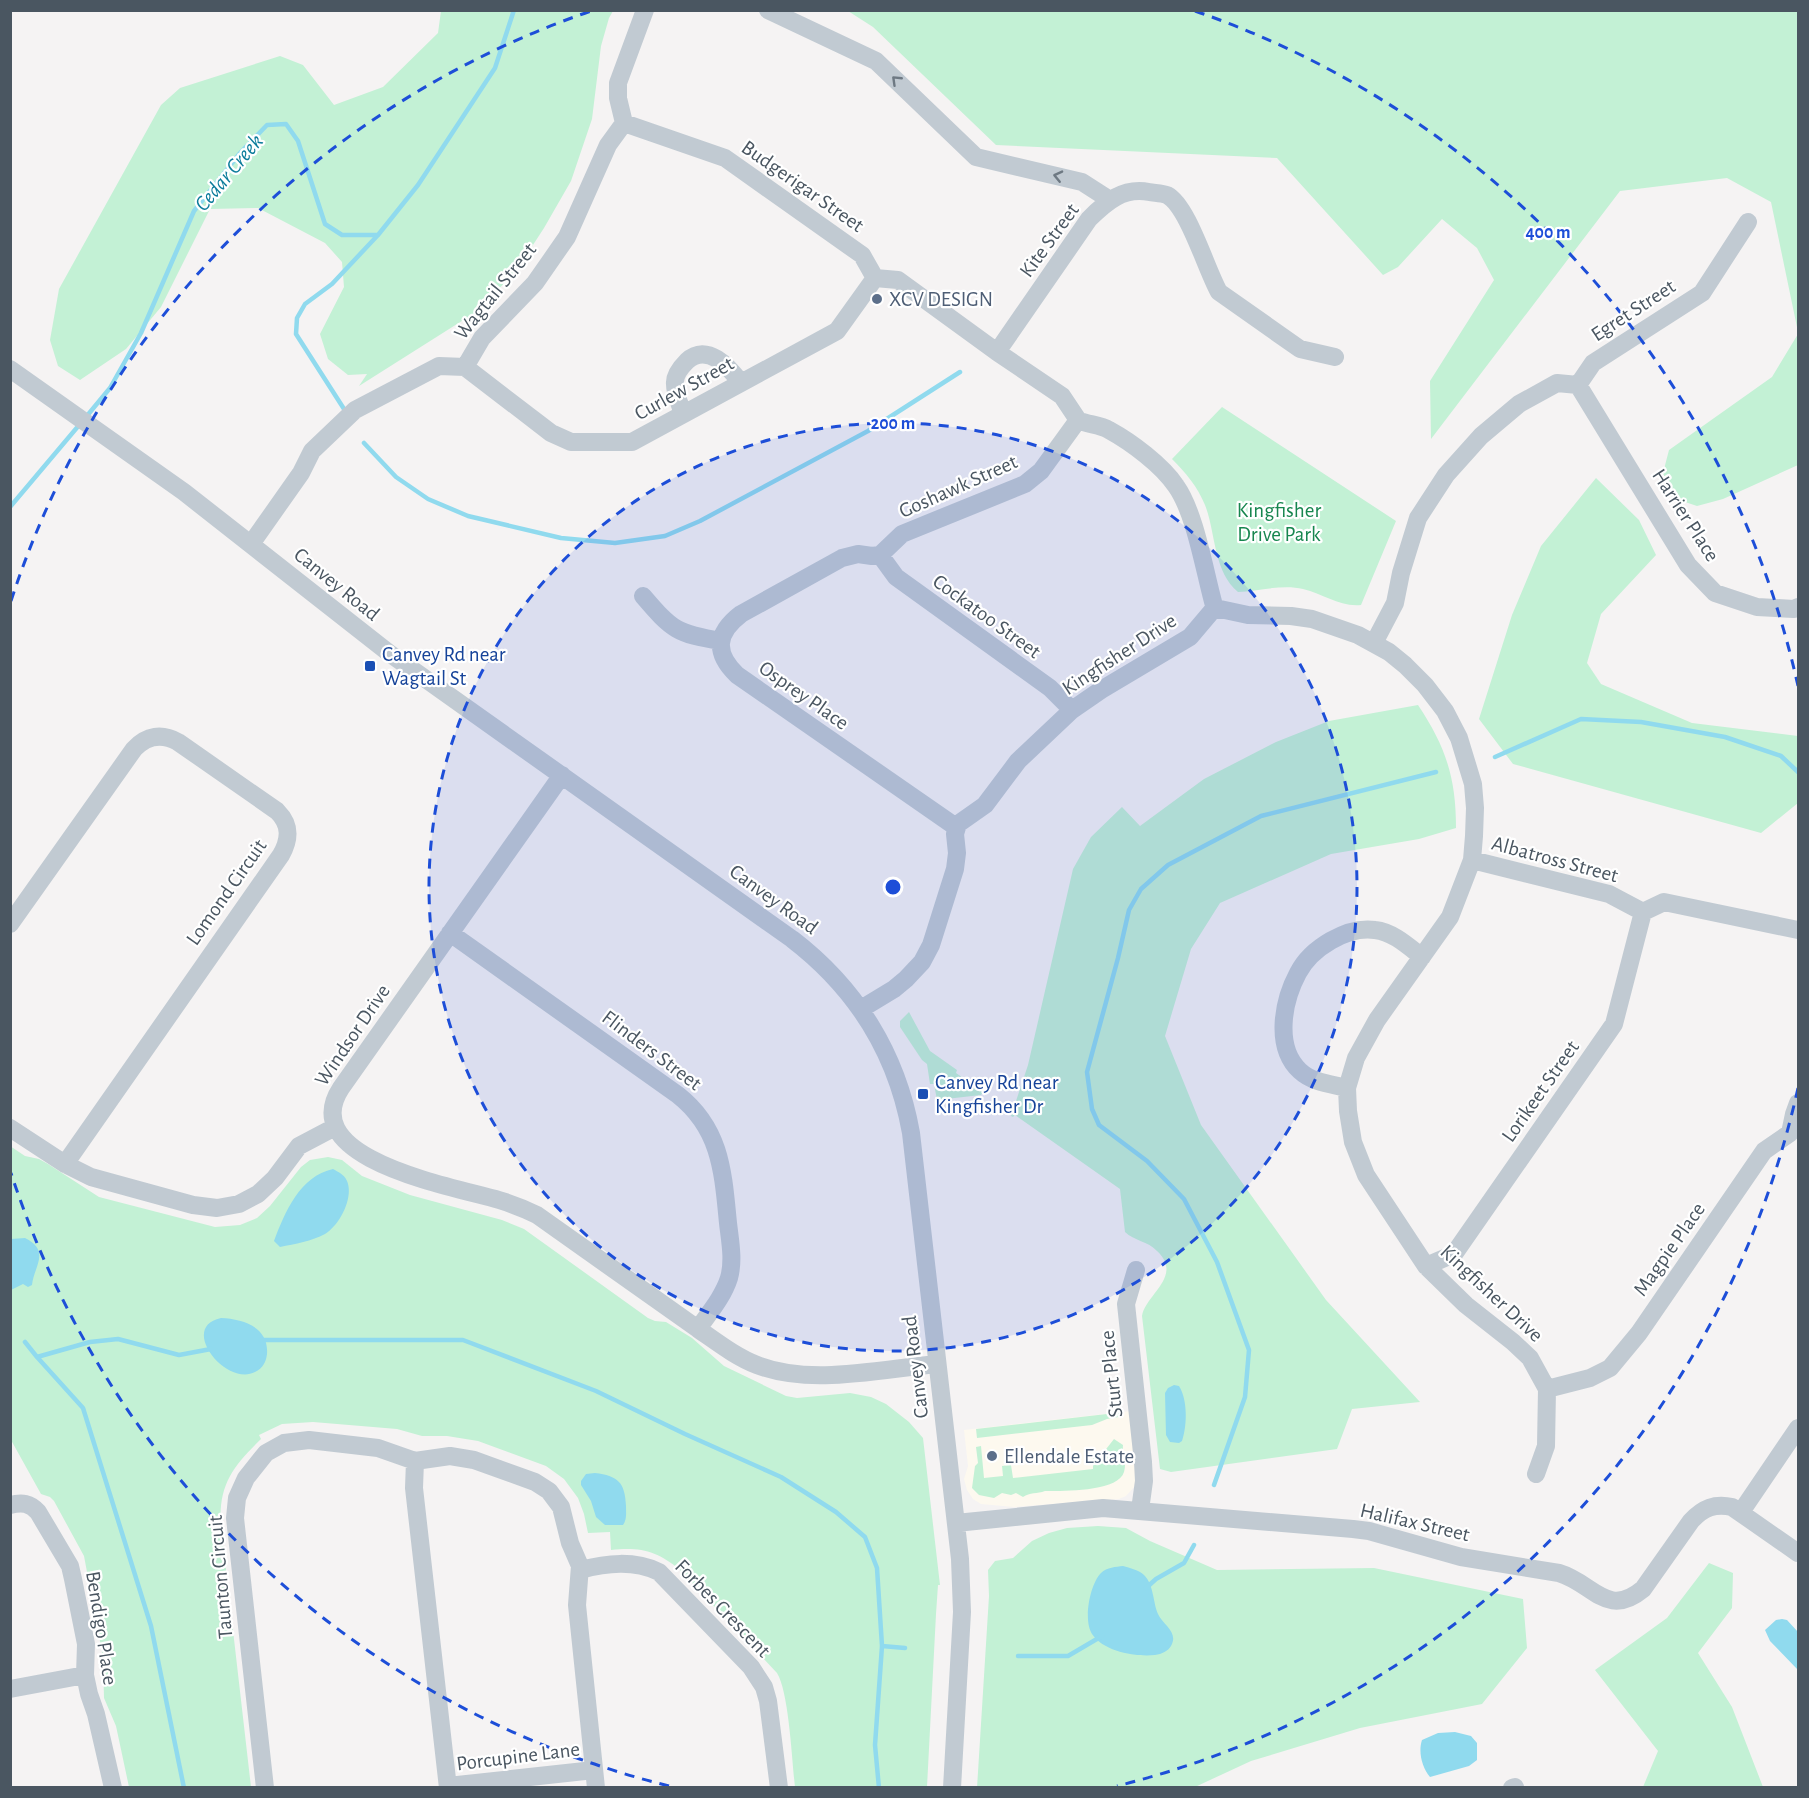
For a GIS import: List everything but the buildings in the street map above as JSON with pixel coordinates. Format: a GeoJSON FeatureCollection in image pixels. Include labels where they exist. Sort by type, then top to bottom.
{"type":"FeatureCollection","features":[{"type":"Feature","properties":{"kind":"street"},"geometry":{"type":"LineString","coordinates":[[624,123],[618,98],[618,83],[645,10]]}},
{"type":"Feature","properties":{"kind":"street"},"geometry":{"type":"LineString","coordinates":[[768,10],[876,61],[976,157],[1082,182],[1110,200]]}},
{"type":"Feature","properties":{"kind":"street","name":"Budgerigar Street"},"geometry":{"type":"LineString","coordinates":[[624,123],[725,158],[862,255],[874,278]]}},
{"type":"Feature","properties":{"kind":"street","name":"Wagtail Street"},"geometry":{"type":"LineString","coordinates":[[251,544],[301,473],[312,451],[356,410],[439,366],[465,367],[482,338],[535,283],[567,237],[608,145],[624,123]]}},
{"type":"Feature","properties":{"kind":"street","name":"Kite Street"},"geometry":{"type":"LineString","coordinates":[[997,352],[1089,219],[1110,200],[1122,193],[1142,191],[1168,195],[1183,212],[1219,292],[1300,349],[1335,357]]}},
{"type":"Feature","properties":{"kind":"street","name":"Egret Street"},"geometry":{"type":"LineString","coordinates":[[1578,385],[1593,363],[1702,293],[1748,222]]}},
{"type":"Feature","properties":{"kind":"street"},"geometry":{"type":"LineString","coordinates":[[874,278],[898,280],[1062,396],[1078,420],[1111,431],[1164,471],[1177,486],[1188,508],[1215,609]]}},
{"type":"Feature","properties":{"kind":"street","name":"Curlew Street"},"geometry":{"type":"LineString","coordinates":[[465,367],[551,432],[571,442],[632,442],[837,331],[874,278]]}},
{"type":"Feature","properties":{"kind":"street"},"geometry":{"type":"LineString","coordinates":[[683,414],[674,383],[676,374],[689,358],[708,355],[719,360],[728,365],[741,383]]}},
{"type":"Feature","properties":{"kind":"street","name":"Canvey Road"},"geometry":{"type":"LineString","coordinates":[[10,369],[184,492],[389,653],[807,950],[840,982],[861,1009],[876,1032],[900,1088],[916,1167],[962,1577],[952,1788]]}},
{"type":"Feature","properties":{"kind":"street"},"geometry":{"type":"LineString","coordinates":[[1374,643],[1395,603],[1401,573],[1418,518],[1446,475],[1481,436],[1519,404],[1557,383],[1578,385]]}},
{"type":"Feature","properties":{"kind":"street","name":"Harrier Place"},"geometry":{"type":"LineString","coordinates":[[1578,385],[1688,565],[1714,593],[1757,607],[1794,609],[1798,607]]}},
{"type":"Feature","properties":{"kind":"street","name":"Goshawk Street"},"geometry":{"type":"LineString","coordinates":[[880,555],[902,534],[1025,484],[1041,471],[1078,420]]}},
{"type":"Feature","properties":{"kind":"street"},"geometry":{"type":"LineString","coordinates":[[644,596],[672,628],[690,636],[721,641],[727,626],[741,614],[842,558],[858,554],[880,555]]}},
{"type":"Feature","properties":{"kind":"street","name":"Cockatoo Street"},"geometry":{"type":"LineString","coordinates":[[880,555],[896,578],[1050,688],[1072,710]]}},
{"type":"Feature","properties":{"kind":"street","name":"Kingfisher Drive"},"geometry":{"type":"LineString","coordinates":[[956,827],[962,820],[985,805],[1018,761],[1072,710],[1190,637],[1215,609],[1226,609],[1248,615],[1291,616],[1340,628],[1374,643],[1405,664],[1425,685],[1445,711],[1463,748],[1470,770],[1474,797],[1472,860],[1450,917],[1377,1020],[1356,1058],[1347,1088],[1348,1111],[1353,1142],[1365,1175],[1426,1266],[1466,1305],[1530,1358],[1547,1389],[1546,1446],[1536,1474]]}},
{"type":"Feature","properties":{"kind":"street","name":"Osprey Place"},"geometry":{"type":"LineString","coordinates":[[721,641],[721,652],[725,662],[736,675],[956,827]]}},
{"type":"Feature","properties":{"kind":"street","name":"Lomond Circuit"},"geometry":{"type":"LineString","coordinates":[[10,924],[134,749],[150,737],[166,736],[178,742],[270,806],[286,822],[288,835],[281,855],[64,1164]]}},
{"type":"Feature","properties":{"kind":"street","name":"Windsor Drive"},"geometry":{"type":"LineString","coordinates":[[335,1127],[332,1109],[334,1099],[562,776]]}},
{"type":"Feature","properties":{"kind":"street"},"geometry":{"type":"LineString","coordinates":[[861,1009],[906,979],[922,962],[931,945],[955,869],[956,827]]}},
{"type":"Feature","properties":{"kind":"street","name":"Albatross Street"},"geometry":{"type":"LineString","coordinates":[[1472,860],[1609,894],[1643,912]]}},
{"type":"Feature","properties":{"kind":"street"},"geometry":{"type":"LineString","coordinates":[[1643,912],[1664,902],[1798,930]]}},
{"type":"Feature","properties":{"kind":"street","name":"Lorikeet Street"},"geometry":{"type":"LineString","coordinates":[[1426,1266],[1454,1254],[1614,1024],[1643,912]]}},
{"type":"Feature","properties":{"kind":"street"},"geometry":{"type":"LineString","coordinates":[[1347,1088],[1310,1079],[1298,1070],[1285,1048],[1286,1010],[1299,971],[1326,944],[1361,929],[1376,930],[1391,935],[1422,957]]}},
{"type":"Feature","properties":{"kind":"street","name":"Flinders Street"},"geometry":{"type":"LineString","coordinates":[[450,933],[678,1095],[694,1110],[707,1128],[717,1150],[724,1179],[731,1270],[723,1293],[698,1329]]}},
{"type":"Feature","properties":{"kind":"street","name":"Magpie Place"},"geometry":{"type":"LineString","coordinates":[[1547,1389],[1590,1378],[1610,1368],[1639,1333],[1764,1151],[1794,1136],[1794,1114],[1798,1103]]}},
{"type":"Feature","properties":{"kind":"street"},"geometry":{"type":"LineString","coordinates":[[10,1128],[64,1164],[99,1179],[194,1205],[217,1208],[239,1204],[258,1194],[275,1178],[299,1146],[335,1127],[341,1136],[357,1150],[391,1168],[514,1204],[537,1215],[747,1361],[770,1370],[791,1374],[829,1375],[937,1364]]}},
{"type":"Feature","properties":{"kind":"street","name":"Sturt Place"},"geometry":{"type":"LineString","coordinates":[[1136,1270],[1126,1304],[1144,1473],[1140,1510]]}},
{"type":"Feature","properties":{"kind":"street"},"geometry":{"type":"LineString","coordinates":[[1741,1512],[1798,1428]]}},
{"type":"Feature","properties":{"kind":"street","name":"Taunton Circuit"},"geometry":{"type":"LineString","coordinates":[[266,1788],[235,1505],[246,1478],[266,1453],[291,1441],[309,1440],[384,1449],[415,1461],[439,1457],[463,1457],[540,1485],[553,1495],[563,1512],[570,1543],[579,1561],[577,1605],[595,1779]]}},
{"type":"Feature","properties":{"kind":"street"},"geometry":{"type":"LineString","coordinates":[[415,1461],[414,1488],[448,1787]]}},
{"type":"Feature","properties":{"kind":"street","name":"Bendigo Place"},"geometry":{"type":"LineString","coordinates":[[10,1505],[25,1503],[32,1505],[70,1566],[86,1644],[85,1675],[113,1788]]}},
{"type":"Feature","properties":{"kind":"street","name":"Halifax Street"},"geometry":{"type":"LineString","coordinates":[[956,1523],[1097,1508],[1369,1531],[1461,1557],[1568,1575],[1601,1597],[1613,1601],[1624,1601],[1643,1589],[1699,1512],[1711,1506],[1722,1505],[1741,1512],[1798,1553]]}},
{"type":"Feature","properties":{"kind":"street","name":"Forbes Crescent"},"geometry":{"type":"LineString","coordinates":[[580,1570],[598,1566],[630,1564],[646,1566],[659,1572],[751,1667],[764,1687],[768,1701],[779,1788]]}},
{"type":"Feature","properties":{"kind":"street"},"geometry":{"type":"LineString","coordinates":[[10,1689],[85,1675]]}},
{"type":"Feature","properties":{"kind":"street","name":"Porcupine Lane"},"geometry":{"type":"LineString","coordinates":[[448,1787],[595,1779]]}},
{"type":"Feature","properties":{"kind":"shaded area"},"geometry":{"type":"Polygon","coordinates":[[[1131,1411],[1137,1469],[1135,1486],[1126,1496],[1119,1499],[1014,1507],[981,1504],[973,1499],[967,1490],[964,1479],[968,1466],[964,1430],[1131,1411]]]}},
{"type":"Feature","properties":{"kind":"green space"},"geometry":{"type":"Polygon","coordinates":[[[441,11],[613,11],[601,46],[592,119],[571,181],[516,271],[476,312],[359,386],[367,374],[348,375],[328,359],[320,334],[344,287],[342,262],[325,243],[258,208],[210,209],[161,307],[126,349],[80,380],[58,366],[50,340],[59,289],[161,105],[180,88],[280,56],[303,65],[334,105],[383,87],[438,33],[441,11]]]}},
{"type":"Feature","properties":{"kind":"green space"},"geometry":{"type":"Polygon","coordinates":[[[848,11],[1798,11],[1798,332],[1771,202],[1727,178],[1620,191],[1431,439],[1430,381],[1494,280],[1477,248],[1442,219],[1398,267],[1383,275],[1277,158],[996,145],[873,27],[848,11]]]}},
{"type":"Feature","properties":{"kind":"green space"},"geometry":{"type":"Polygon","coordinates":[[[1798,334],[1798,465],[1723,499],[1697,506],[1673,498],[1663,473],[1669,450],[1772,377],[1798,334]]]}},
{"type":"Feature","properties":{"kind":"green space","name":"Kingfisher Drive Park"},"geometry":{"type":"Polygon","coordinates":[[[1222,407],[1396,521],[1361,605],[1346,604],[1311,591],[1295,588],[1279,587],[1238,592],[1230,583],[1219,563],[1209,516],[1202,498],[1191,480],[1172,459],[1222,407]]]}},
{"type":"Feature","properties":{"kind":"green space"},"geometry":{"type":"Polygon","coordinates":[[[1596,478],[1639,520],[1656,555],[1601,614],[1587,663],[1601,684],[1692,723],[1798,736],[1798,803],[1761,833],[1513,764],[1479,719],[1512,615],[1541,546],[1596,478]]]}},
{"type":"Feature","properties":{"kind":"green space"},"geometry":{"type":"Polygon","coordinates":[[[1418,705],[1436,735],[1448,764],[1456,810],[1456,828],[1419,839],[1331,854],[1220,903],[1191,949],[1165,1036],[1201,1125],[1326,1300],[1420,1402],[1352,1409],[1337,1449],[1171,1472],[1160,1469],[1142,1316],[1149,1300],[1165,1277],[1164,1260],[1153,1248],[1125,1232],[1120,1189],[1015,1115],[1011,1116],[1028,1065],[1073,869],[1091,837],[1122,807],[1140,826],[1204,779],[1276,742],[1329,721],[1418,705]]]}},
{"type":"Feature","properties":{"kind":"green space"},"geometry":{"type":"Polygon","coordinates":[[[909,1012],[930,1051],[983,1092],[981,1095],[937,1100],[934,1084],[930,1084],[927,1064],[900,1027],[900,1021],[909,1012]]]}},
{"type":"Feature","properties":{"kind":"green space"},"geometry":{"type":"Polygon","coordinates":[[[10,1146],[25,1156],[48,1164],[99,1197],[215,1227],[240,1225],[257,1218],[270,1206],[301,1167],[310,1160],[328,1157],[342,1160],[362,1176],[410,1195],[502,1220],[524,1229],[648,1318],[666,1322],[692,1338],[724,1366],[786,1396],[797,1398],[850,1393],[871,1397],[886,1404],[909,1422],[923,1438],[940,1585],[938,1585],[936,1614],[927,1787],[795,1787],[787,1711],[777,1673],[680,1570],[664,1558],[640,1550],[611,1550],[610,1532],[588,1533],[578,1498],[564,1479],[546,1466],[478,1441],[447,1436],[422,1436],[397,1429],[313,1422],[282,1424],[259,1435],[261,1439],[229,1477],[222,1499],[221,1526],[251,1787],[129,1787],[116,1726],[104,1698],[103,1657],[84,1556],[54,1501],[41,1494],[11,1440],[10,1146]]]}},
{"type":"Feature","properties":{"kind":"green space"},"geometry":{"type":"Polygon","coordinates":[[[1124,1412],[1124,1416],[1092,1425],[977,1438],[976,1429],[1124,1412]]]}},
{"type":"Feature","properties":{"kind":"green space"},"geometry":{"type":"Polygon","coordinates":[[[1114,1439],[1123,1445],[1124,1472],[1120,1479],[1101,1487],[1045,1491],[1023,1497],[1016,1493],[1011,1495],[1002,1493],[994,1498],[979,1495],[972,1488],[975,1466],[978,1463],[976,1447],[981,1446],[984,1478],[1003,1476],[1002,1466],[1011,1465],[1013,1478],[1093,1469],[1093,1456],[1103,1453],[1114,1439]]]}},
{"type":"Feature","properties":{"kind":"green space"},"geometry":{"type":"Polygon","coordinates":[[[1098,1526],[1126,1528],[1217,1570],[1374,1568],[1523,1599],[1527,1648],[1482,1704],[1360,1728],[1251,1761],[1195,1787],[977,1788],[989,1596],[988,1570],[995,1561],[1013,1558],[1032,1541],[1049,1533],[1067,1528],[1098,1526]]]}},
{"type":"Feature","properties":{"kind":"green space"},"geometry":{"type":"Polygon","coordinates":[[[1709,1563],[1733,1573],[1732,1608],[1698,1653],[1732,1707],[1763,1787],[1643,1787],[1658,1751],[1595,1670],[1667,1618],[1709,1563]]]}},
{"type":"Feature","properties":{"kind":"water"},"geometry":{"type":"Polygon","coordinates":[[[333,1169],[344,1177],[349,1188],[347,1202],[336,1224],[325,1234],[280,1247],[274,1241],[295,1197],[311,1179],[333,1169]]]}},
{"type":"Feature","properties":{"kind":"water"},"geometry":{"type":"Polygon","coordinates":[[[25,1238],[37,1248],[38,1265],[32,1285],[28,1287],[23,1284],[11,1290],[11,1239],[25,1238]]]}},
{"type":"Feature","properties":{"kind":"water"},"geometry":{"type":"Polygon","coordinates":[[[221,1318],[238,1320],[253,1326],[264,1337],[267,1357],[258,1370],[243,1374],[231,1371],[211,1354],[205,1343],[204,1332],[209,1324],[221,1318]]]}},
{"type":"Feature","properties":{"kind":"water"},"geometry":{"type":"Polygon","coordinates":[[[1174,1385],[1179,1386],[1182,1392],[1186,1413],[1182,1441],[1179,1443],[1170,1442],[1166,1435],[1165,1393],[1174,1385]]]}},
{"type":"Feature","properties":{"kind":"water"},"geometry":{"type":"Polygon","coordinates":[[[595,1473],[615,1478],[622,1486],[626,1506],[626,1518],[623,1525],[605,1525],[596,1517],[591,1501],[581,1485],[586,1474],[595,1473]]]}},
{"type":"Feature","properties":{"kind":"water"},"geometry":{"type":"Polygon","coordinates":[[[1123,1566],[1142,1573],[1147,1579],[1158,1614],[1172,1633],[1171,1646],[1162,1653],[1130,1654],[1112,1649],[1097,1640],[1089,1628],[1089,1602],[1097,1578],[1103,1571],[1123,1566]]]}},
{"type":"Feature","properties":{"kind":"water"},"geometry":{"type":"Polygon","coordinates":[[[1776,1620],[1787,1620],[1798,1632],[1798,1670],[1770,1641],[1765,1630],[1776,1620]]]}},
{"type":"Feature","properties":{"kind":"water"},"geometry":{"type":"Polygon","coordinates":[[[1455,1732],[1471,1736],[1477,1743],[1477,1760],[1469,1766],[1430,1777],[1422,1759],[1420,1749],[1422,1740],[1438,1733],[1455,1732]]]}},
{"type":"Feature","properties":{"kind":"waterway","name":"Cedar Creek"},"geometry":{"type":"LineString","coordinates":[[86,417],[110,388],[141,333],[194,211],[240,153],[267,125],[286,124],[298,141],[325,224],[342,235],[378,235],[418,185],[495,68],[514,10]]}},
{"type":"Feature","properties":{"kind":"waterway"},"geometry":{"type":"LineString","coordinates":[[344,409],[296,334],[297,318],[305,304],[332,284],[378,235]]}},
{"type":"Feature","properties":{"kind":"waterway"},"geometry":{"type":"LineString","coordinates":[[364,443],[396,477],[428,499],[468,516],[561,538],[615,543],[665,536],[700,521],[868,431],[960,372]]}},
{"type":"Feature","properties":{"kind":"waterway","name":"Cedar Creek"},"geometry":{"type":"LineString","coordinates":[[10,507],[80,424]]}},
{"type":"Feature","properties":{"kind":"waterway"},"geometry":{"type":"LineString","coordinates":[[1495,757],[1581,719],[1641,722],[1725,737],[1781,756],[1798,772]]}},
{"type":"Feature","properties":{"kind":"waterway"},"geometry":{"type":"LineString","coordinates":[[1214,1485],[1245,1397],[1249,1350],[1217,1262],[1184,1199],[1147,1161],[1099,1125],[1092,1109],[1087,1072],[1129,910],[1141,889],[1168,865],[1261,816],[1436,772]]}},
{"type":"Feature","properties":{"kind":"waterway"},"geometry":{"type":"LineString","coordinates":[[25,1342],[37,1357],[90,1342],[118,1339],[179,1355],[211,1349]]}},
{"type":"Feature","properties":{"kind":"waterway"},"geometry":{"type":"LineString","coordinates":[[261,1340],[463,1340],[596,1391],[781,1477],[836,1512],[865,1537],[877,1568],[882,1646],[905,1648]]}},
{"type":"Feature","properties":{"kind":"waterway"},"geometry":{"type":"LineString","coordinates":[[37,1357],[83,1408],[151,1626],[184,1788]]}},
{"type":"Feature","properties":{"kind":"waterway"},"geometry":{"type":"LineString","coordinates":[[1146,1588],[1156,1579],[1184,1563],[1194,1545]]}},
{"type":"Feature","properties":{"kind":"waterway"},"geometry":{"type":"LineString","coordinates":[[1018,1656],[1068,1656],[1102,1636]]}},
{"type":"Feature","properties":{"kind":"waterway"},"geometry":{"type":"LineString","coordinates":[[879,1788],[875,1745],[882,1646]]}},
{"type":"Feature","properties":{"kind":"place","name":"XCV DESIGN"},"geometry":{"type":"Point","coordinates":[877,299]}},
{"type":"Feature","properties":{"kind":"place","name":"Canvey Rd near Wagtail St"},"geometry":{"type":"Point","coordinates":[370,666]}},
{"type":"Feature","properties":{"kind":"place","name":"Canvey Rd near Kingfisher Dr"},"geometry":{"type":"Point","coordinates":[923,1094]}},
{"type":"Feature","properties":{"kind":"place","name":"Ellendale Estate"},"geometry":{"type":"Point","coordinates":[992,1456]}}]}
